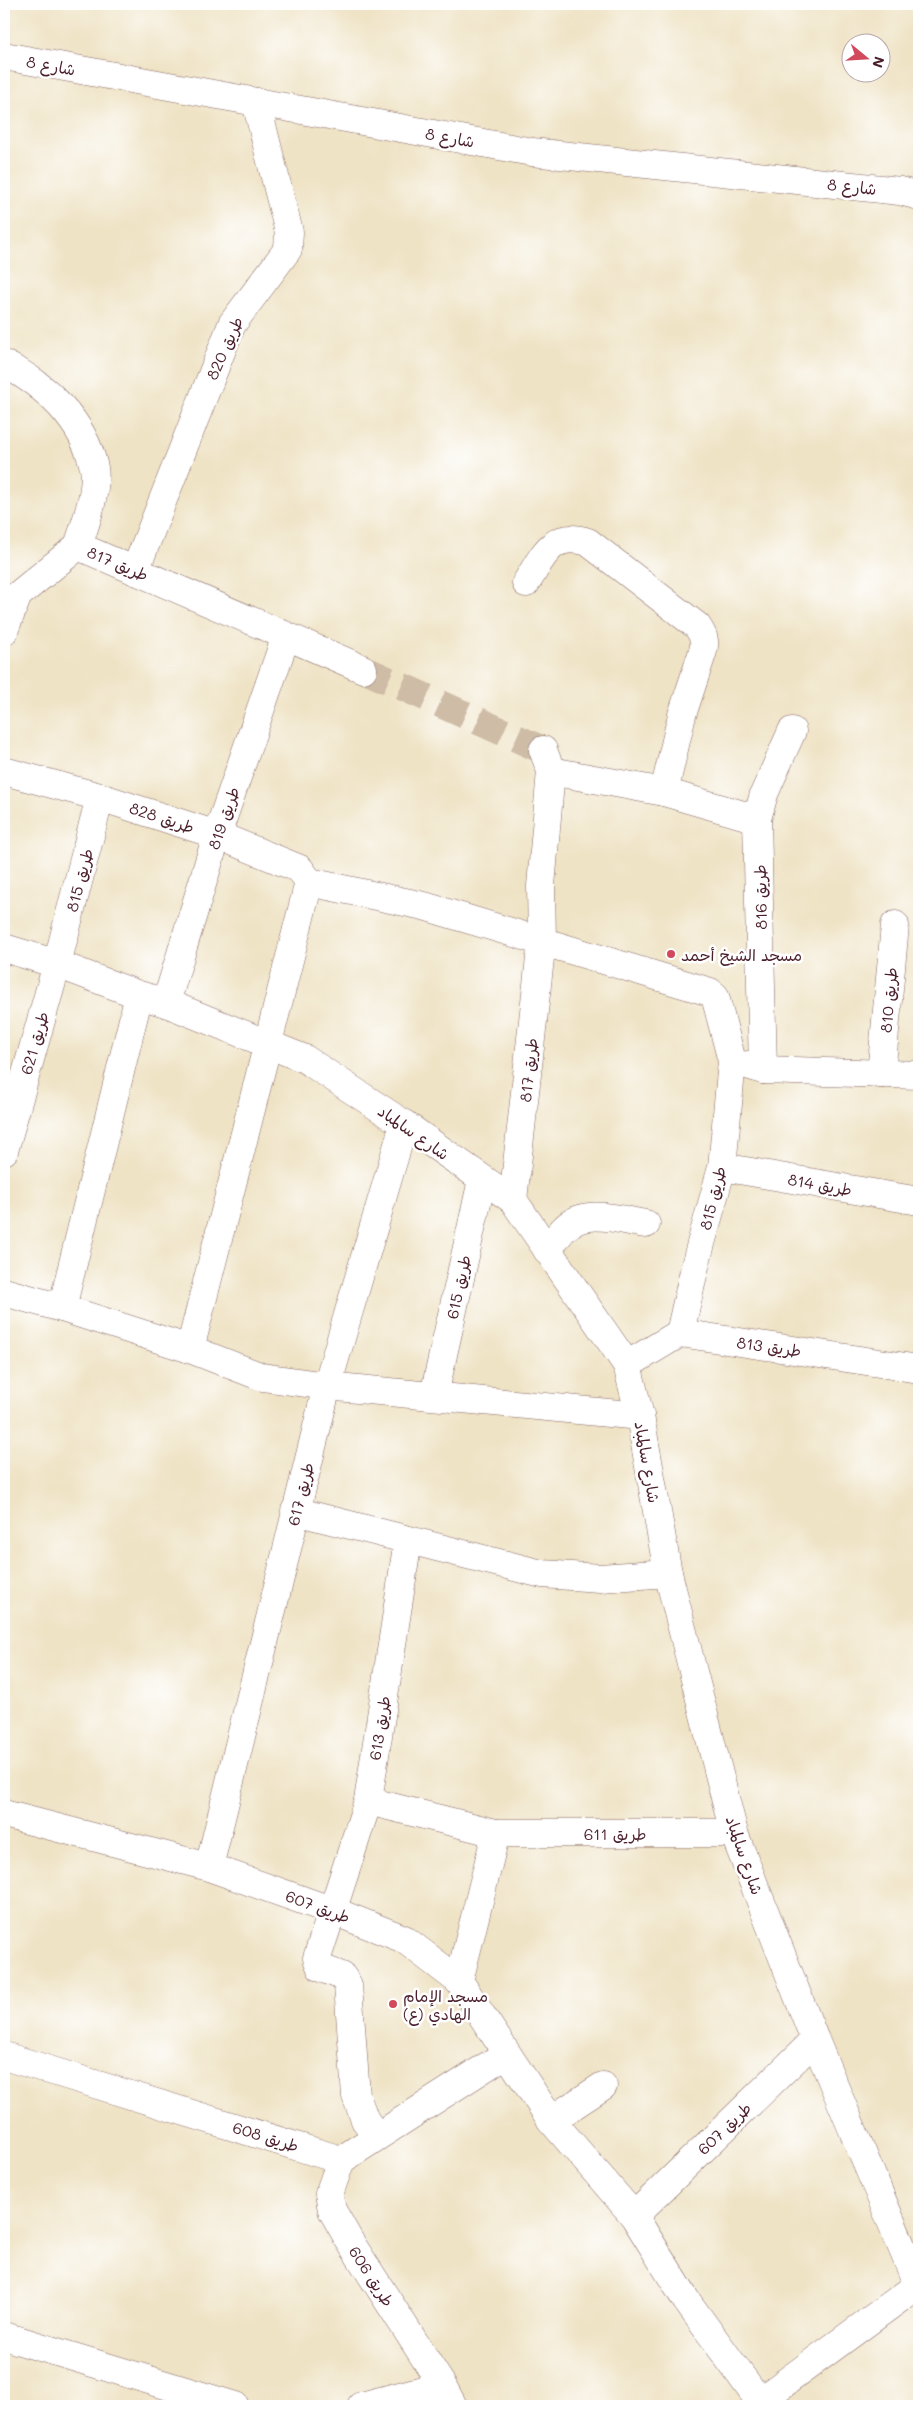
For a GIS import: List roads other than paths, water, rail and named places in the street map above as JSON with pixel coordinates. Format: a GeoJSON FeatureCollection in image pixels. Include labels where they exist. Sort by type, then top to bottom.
{"type":"FeatureCollection","features":[{"type":"Feature","properties":{"kind":"street","name":"شارع 8"},"geometry":{"type":"LineString","coordinates":[[4,56],[532,152],[913,191]]}},
{"type":"Feature","properties":{"kind":"street","name":"طريق 820"},"geometry":{"type":"LineString","coordinates":[[135,571],[232,324],[288,249],[289,232],[256,102]]}},
{"type":"Feature","properties":{"kind":"street","name":"طريق 817"},"geometry":{"type":"LineString","coordinates":[[4,364],[23,373],[57,401],[81,432],[94,469],[91,508],[78,546],[363,669]]}},
{"type":"Feature","properties":{"kind":"street"},"geometry":{"type":"LineString","coordinates":[[526,583],[551,545],[562,539],[575,538],[588,542],[697,626],[705,642],[682,715],[664,792],[757,819]]}},
{"type":"Feature","properties":{"kind":"street"},"geometry":{"type":"LineString","coordinates":[[4,631],[18,595],[78,546]]}},
{"type":"Feature","properties":{"kind":"street","name":"طريق 819"},"geometry":{"type":"LineString","coordinates":[[166,1003],[217,835],[286,636]]}},
{"type":"Feature","properties":{"kind":"street","name":"طريق 816"},"geometry":{"type":"LineString","coordinates":[[763,1070],[757,819],[764,794],[792,731]]}},
{"type":"Feature","properties":{"kind":"street","name":"طريق 817"},"geometry":{"type":"LineString","coordinates":[[513,1200],[542,940],[541,886],[547,760],[664,792]]}},
{"type":"Feature","properties":{"kind":"street","name":"طريق 828"},"geometry":{"type":"LineString","coordinates":[[4,771],[100,797],[217,835],[300,869],[309,882]]}},
{"type":"Feature","properties":{"kind":"street","name":"طريق 815"},"geometry":{"type":"LineString","coordinates":[[57,964],[100,797]]}},
{"type":"Feature","properties":{"kind":"street"},"geometry":{"type":"LineString","coordinates":[[190,1349],[309,882]]}},
{"type":"Feature","properties":{"kind":"street","name":"طريق 815"},"geometry":{"type":"LineString","coordinates":[[309,882],[424,906],[542,940],[710,992],[716,996],[732,1061],[722,1167],[696,1262],[680,1333]]}},
{"type":"Feature","properties":{"kind":"street","name":"طريق 810"},"geometry":{"type":"LineString","coordinates":[[881,1074],[895,925]]}},
{"type":"Feature","properties":{"kind":"street","name":"شارع سالمباد"},"geometry":{"type":"LineString","coordinates":[[4,948],[57,964],[139,995],[166,1003],[305,1059],[404,1124],[513,1200],[627,1365],[640,1416],[668,1573],[734,1833],[815,2040],[918,2286]]}},
{"type":"Feature","properties":{"kind":"street","name":"طريق 621"},"geometry":{"type":"LineString","coordinates":[[4,1151],[57,964]]}},
{"type":"Feature","properties":{"kind":"street"},"geometry":{"type":"LineString","coordinates":[[62,1308],[139,995]]}},
{"type":"Feature","properties":{"kind":"street"},"geometry":{"type":"LineString","coordinates":[[732,1061],[763,1070],[919,1075]]}},
{"type":"Feature","properties":{"kind":"street","name":"طريق 617"},"geometry":{"type":"LineString","coordinates":[[209,1866],[327,1386],[404,1124]]}},
{"type":"Feature","properties":{"kind":"street","name":"طريق 814"},"geometry":{"type":"LineString","coordinates":[[722,1167],[919,1201]]}},
{"type":"Feature","properties":{"kind":"street","name":"طريق 615"},"geometry":{"type":"LineString","coordinates":[[434,1395],[482,1180]]}},
{"type":"Feature","properties":{"kind":"street"},"geometry":{"type":"LineString","coordinates":[[547,1250],[565,1228],[576,1220],[589,1216],[646,1224]]}},
{"type":"Feature","properties":{"kind":"street"},"geometry":{"type":"LineString","coordinates":[[4,1292],[62,1308],[190,1349],[262,1377],[327,1386],[640,1416]]}},
{"type":"Feature","properties":{"kind":"street"},"geometry":{"type":"LineString","coordinates":[[627,1365],[680,1333]]}},
{"type":"Feature","properties":{"kind":"street","name":"طريق 813"},"geometry":{"type":"LineString","coordinates":[[680,1333],[919,1369]]}},
{"type":"Feature","properties":{"kind":"street"},"geometry":{"type":"LineString","coordinates":[[295,1511],[542,1574],[600,1578],[668,1573]]}},
{"type":"Feature","properties":{"kind":"street","name":"طريق 613"},"geometry":{"type":"LineString","coordinates":[[377,2136],[365,2120],[356,2096],[348,1985],[342,1976],[321,1968],[317,1958],[368,1801],[408,1540]]}},
{"type":"Feature","properties":{"kind":"street","name":"طريق 611"},"geometry":{"type":"LineString","coordinates":[[368,1801],[496,1833],[734,1833]]}},
{"type":"Feature","properties":{"kind":"street","name":"طريق 607"},"geometry":{"type":"LineString","coordinates":[[4,1814],[209,1866],[404,1939],[459,1982],[551,2120],[634,2216],[686,2300],[762,2404]]}},
{"type":"Feature","properties":{"kind":"street"},"geometry":{"type":"LineString","coordinates":[[459,1982],[496,1833]]}},
{"type":"Feature","properties":{"kind":"street","name":"طريق 607"},"geometry":{"type":"LineString","coordinates":[[634,2216],[815,2040]]}},
{"type":"Feature","properties":{"kind":"street"},"geometry":{"type":"LineString","coordinates":[[341,2160],[506,2054]]}},
{"type":"Feature","properties":{"kind":"street","name":"طريق 608"},"geometry":{"type":"LineString","coordinates":[[4,2056],[341,2160]]}},
{"type":"Feature","properties":{"kind":"street"},"geometry":{"type":"LineString","coordinates":[[551,2120],[603,2086]]}},
{"type":"Feature","properties":{"kind":"street","name":"طريق 606"},"geometry":{"type":"LineString","coordinates":[[341,2160],[329,2194],[332,2210],[447,2395],[361,2406]]}},
{"type":"Feature","properties":{"kind":"street"},"geometry":{"type":"LineString","coordinates":[[762,2404],[918,2286]]}},
{"type":"Feature","properties":{"kind":"street"},"geometry":{"type":"LineString","coordinates":[[4,2336],[235,2406]]}},
{"type":"Feature","properties":{"kind":"tunnel"},"geometry":{"type":"LineString","coordinates":[[363,669],[543,750]]}},
{"type":"Feature","properties":{"kind":"place","name":"مسجد الشيخ أحمد"},"geometry":{"type":"Point","coordinates":[671,954]}},
{"type":"Feature","properties":{"kind":"place","name":"مسجد الإمام الهادي (ع)"},"geometry":{"type":"Point","coordinates":[393,2004]}}]}
